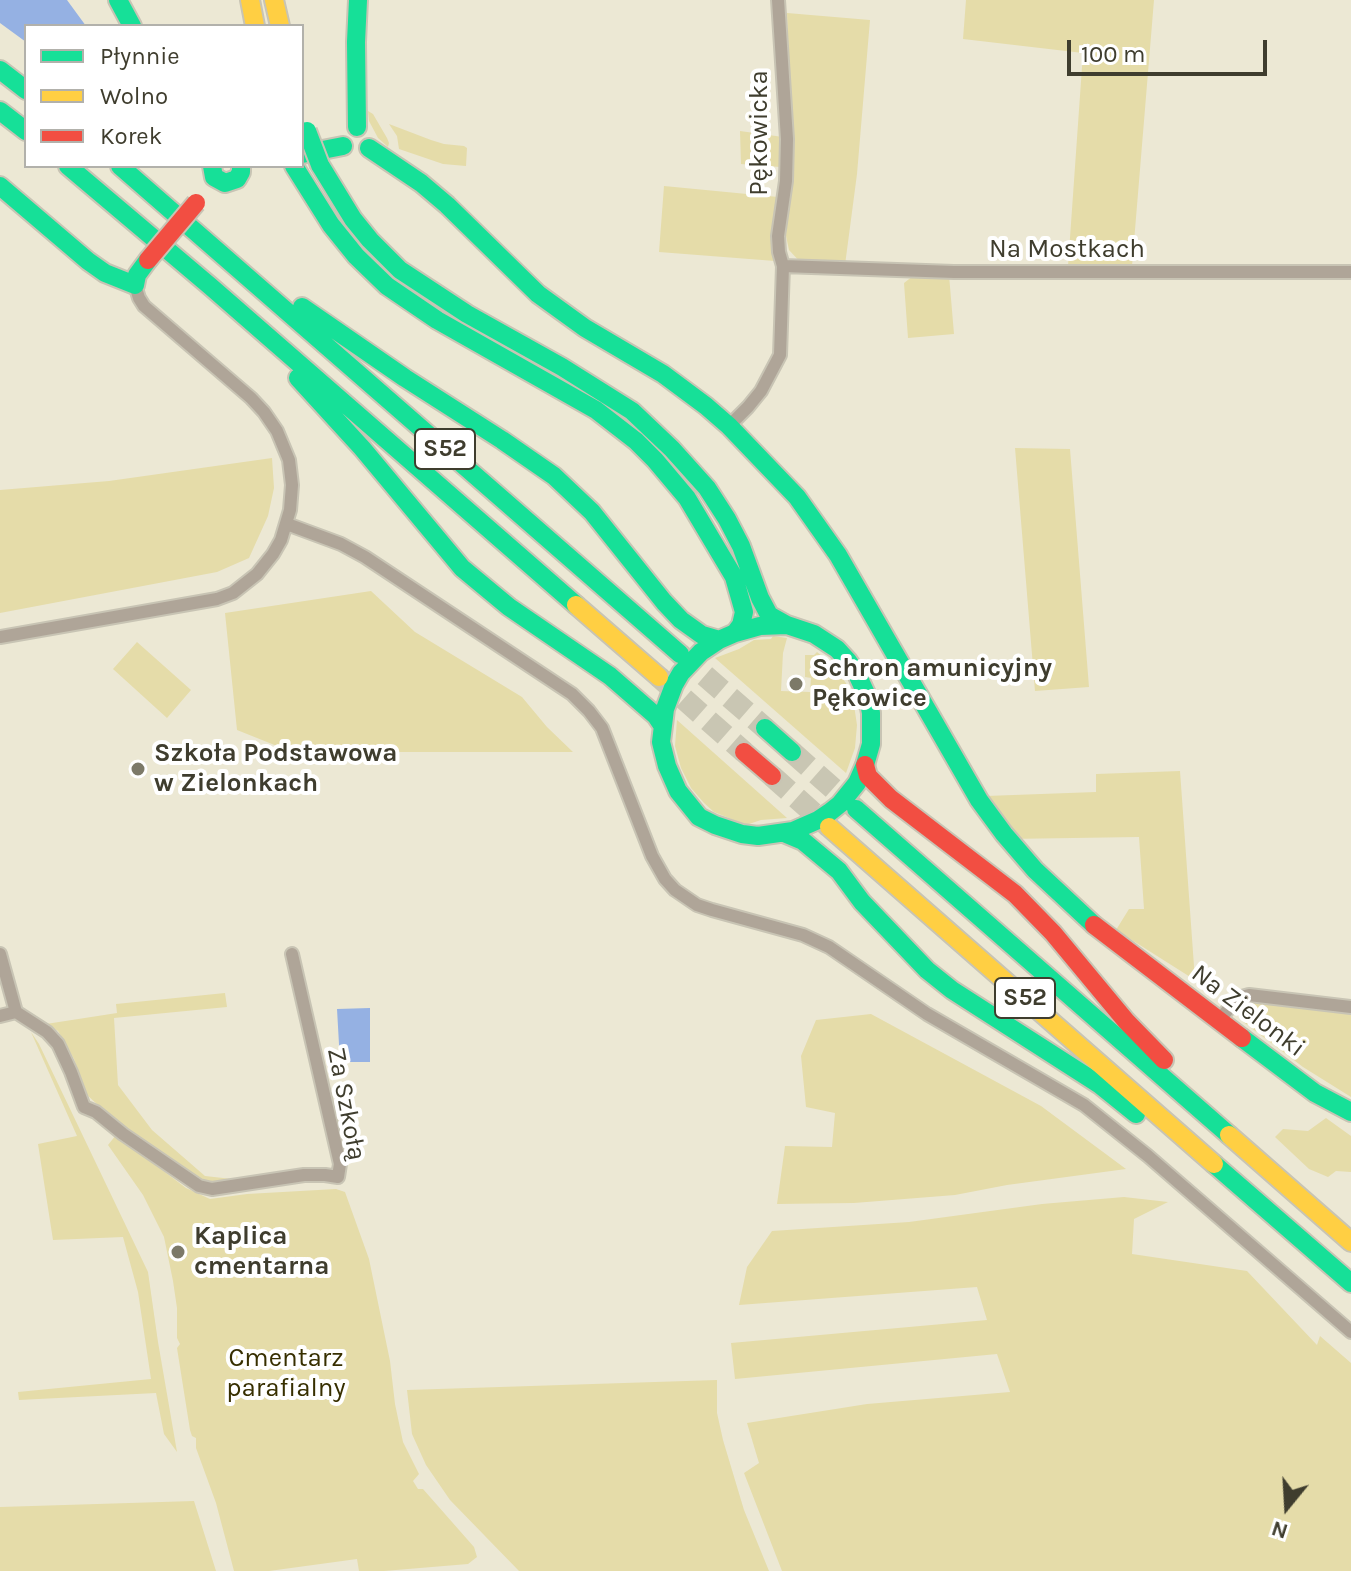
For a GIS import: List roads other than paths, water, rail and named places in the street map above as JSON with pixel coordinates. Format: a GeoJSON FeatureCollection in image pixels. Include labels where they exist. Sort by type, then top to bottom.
{"type":"FeatureCollection","features":[{"type":"Feature","properties":{"kind":"main road"},"geometry":{"type":"LineString","coordinates":[[118,0],[131,24]]}},
{"type":"Feature","properties":{"kind":"main road"},"geometry":{"type":"LineString","coordinates":[[250,0],[255,24]]}},
{"type":"Feature","properties":{"kind":"main road"},"geometry":{"type":"LineString","coordinates":[[357,127],[358,0]]}},
{"type":"Feature","properties":{"kind":"main road"},"geometry":{"type":"LineString","coordinates":[[0,70],[24,88]]}},
{"type":"Feature","properties":{"kind":"main road"},"geometry":{"type":"LineString","coordinates":[[0,111],[24,129]]}},
{"type":"Feature","properties":{"kind":"main road"},"geometry":{"type":"LineString","coordinates":[[304,123],[320,165],[338,197],[370,240],[400,270],[467,314],[562,367],[632,411],[672,449],[707,488],[727,519],[769,615],[787,625]]}},
{"type":"Feature","properties":{"kind":"main road"},"geometry":{"type":"LineString","coordinates":[[357,127],[369,135],[369,148],[362,155],[353,155],[343,146],[345,133],[357,127]]}},
{"type":"Feature","properties":{"kind":"main road"},"geometry":{"type":"LineString","coordinates":[[304,160],[343,146]]}},
{"type":"Feature","properties":{"kind":"main road","name":"Na Zielonki"},"geometry":{"type":"LineString","coordinates":[[369,148],[421,183],[447,205],[538,294],[585,328],[663,374],[729,426],[797,497],[838,555],[979,800],[1018,851],[1057,892],[1118,945],[1315,1093],[1351,1112]]}},
{"type":"Feature","properties":{"kind":"main road","name":"S52"},"geometry":{"type":"LineString","coordinates":[[70,168],[250,320],[659,677]]}},
{"type":"Feature","properties":{"kind":"main road","name":"S52"},"geometry":{"type":"LineString","coordinates":[[122,168],[680,654]]}},
{"type":"Feature","properties":{"kind":"main road"},"geometry":{"type":"LineString","coordinates":[[0,186],[88,261],[105,273],[135,285],[137,275],[196,203],[215,173],[225,183],[234,182],[242,168]]}},
{"type":"Feature","properties":{"kind":"main road"},"geometry":{"type":"LineString","coordinates":[[210,244],[554,476],[592,512],[664,602],[681,620],[702,635],[709,639],[727,637],[760,626],[787,625],[799,627],[837,649],[857,674],[868,698],[871,744],[857,783],[830,812],[804,827],[758,836],[715,825],[699,817],[686,803],[667,766],[661,742],[668,699],[681,673],[701,652],[727,637],[741,625],[744,612],[734,577],[693,507],[636,441],[596,410],[437,320],[387,286],[356,256],[331,225],[300,168]]}},
{"type":"Feature","properties":{"kind":"main road"},"geometry":{"type":"LineString","coordinates":[[250,320],[462,568],[509,607],[610,676],[656,716],[662,725]]}},
{"type":"Feature","properties":{"kind":"main road"},"geometry":{"type":"LineString","coordinates":[[765,728],[792,752]]}},
{"type":"Feature","properties":{"kind":"main road"},"geometry":{"type":"LineString","coordinates":[[744,752],[772,776]]}},
{"type":"Feature","properties":{"kind":"main road"},"geometry":{"type":"LineString","coordinates":[[865,765],[868,776],[891,799],[1015,894],[1034,913],[1126,1021],[1177,1072],[1213,1121]]}},
{"type":"Feature","properties":{"kind":"main road","name":"S52"},"geometry":{"type":"LineString","coordinates":[[856,809],[1351,1242]]}},
{"type":"Feature","properties":{"kind":"main road","name":"S52"},"geometry":{"type":"LineString","coordinates":[[829,827],[1351,1283]]}},
{"type":"Feature","properties":{"kind":"main road"},"geometry":{"type":"LineString","coordinates":[[784,833],[803,841],[829,862],[912,956],[952,990],[1060,1058],[1139,1116],[1221,1169]]}},
{"type":"Feature","properties":{"kind":"street","name":"Pękowicka"},"geometry":{"type":"LineString","coordinates":[[729,426],[761,391],[780,355],[783,266],[778,236],[786,181],[787,132],[778,0]]}},
{"type":"Feature","properties":{"kind":"street","name":"Na Mostkach"},"geometry":{"type":"LineString","coordinates":[[783,266],[954,272],[1351,272]]}},
{"type":"Feature","properties":{"kind":"street"},"geometry":{"type":"LineString","coordinates":[[0,637],[207,602],[233,593],[257,574],[273,554],[287,524],[292,499],[291,471],[277,431],[251,398],[144,306],[135,285]]}},
{"type":"Feature","properties":{"kind":"street"},"geometry":{"type":"LineString","coordinates":[[287,524],[341,544],[365,557],[572,694],[602,728],[657,867],[675,890],[712,910],[794,932],[829,947],[927,1014],[1084,1105],[1148,1156],[1351,1332]]}},
{"type":"Feature","properties":{"kind":"street"},"geometry":{"type":"LineString","coordinates":[[0,954],[16,1012],[0,1016]]}},
{"type":"Feature","properties":{"kind":"street","name":"Za Szkołą"},"geometry":{"type":"LineString","coordinates":[[16,1012],[47,1032],[58,1044],[84,1107],[96,1112],[199,1186],[212,1189],[304,1175],[338,1177],[340,1164],[292,954]]}},
{"type":"Feature","properties":{"kind":"street"},"geometry":{"type":"LineString","coordinates":[[1219,1020],[1238,998],[1249,995],[1351,1007]]}},
{"type":"Feature","properties":{"kind":"water"},"geometry":{"type":"Polygon","coordinates":[[[0,0],[67,0],[85,24],[24,24],[24,41],[0,23],[0,0]]]}},
{"type":"Feature","properties":{"kind":"water"},"geometry":{"type":"Polygon","coordinates":[[[370,1008],[370,1062],[340,1062],[337,1009],[370,1008]]]}},
{"type":"Feature","properties":{"kind":"tunnel"},"geometry":{"type":"LineString","coordinates":[[680,654],[765,728]]}},
{"type":"Feature","properties":{"kind":"tunnel"},"geometry":{"type":"LineString","coordinates":[[659,677],[744,752]]}},
{"type":"Feature","properties":{"kind":"tunnel"},"geometry":{"type":"LineString","coordinates":[[792,752],[856,809]]}},
{"type":"Feature","properties":{"kind":"tunnel"},"geometry":{"type":"LineString","coordinates":[[772,776],[829,827]]}},
{"type":"Feature","properties":{"kind":"place","name":"Schron amunicyjny Pękowice"},"geometry":{"type":"Point","coordinates":[796,684]}},
{"type":"Feature","properties":{"kind":"place","name":"Szkoła Podstawowa w Zielonkach"},"geometry":{"type":"Point","coordinates":[138,769]}},
{"type":"Feature","properties":{"kind":"place","name":"Kaplica cmentarna"},"geometry":{"type":"Point","coordinates":[178,1252]}},
{"type":"Feature","properties":{"kind":"park label","name":"Cmentarz parafialny"},"geometry":{"type":"Point","coordinates":[286,1374]}}]}
